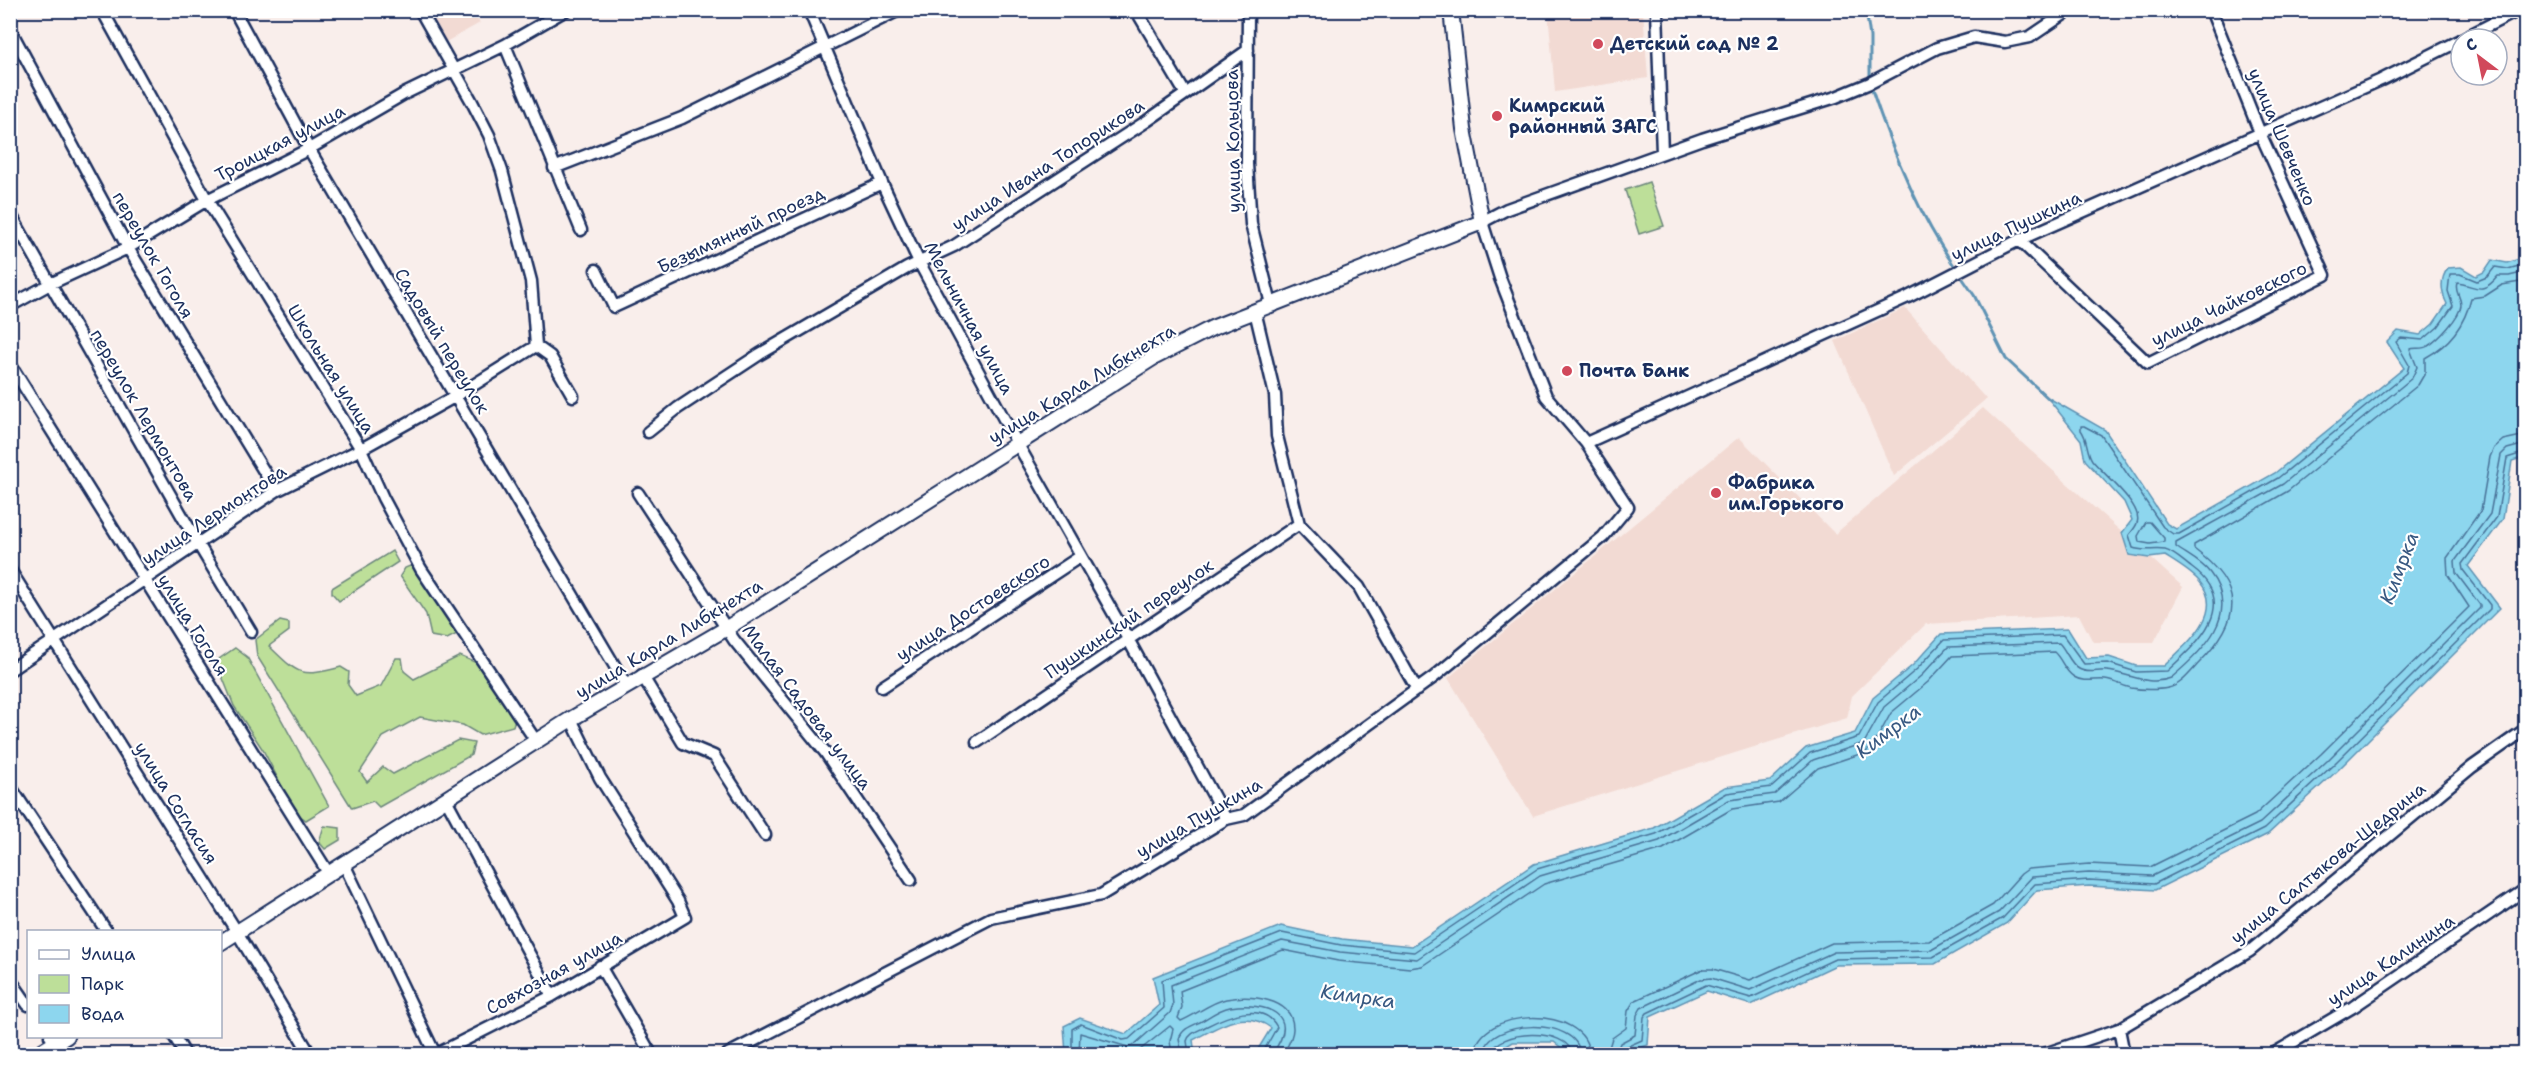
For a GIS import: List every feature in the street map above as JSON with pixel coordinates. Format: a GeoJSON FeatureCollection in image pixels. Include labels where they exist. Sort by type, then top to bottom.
{"type":"FeatureCollection","features":[{"type":"Feature","properties":{"kind":"street","name":"Школьная улица"},"geometry":{"type":"LineString","coordinates":[[102,10],[207,200],[361,449],[383,498],[421,569],[536,741]]}},
{"type":"Feature","properties":{"kind":"street","name":"Садовый переулок"},"geometry":{"type":"LineString","coordinates":[[234,10],[309,149],[626,685]]}},
{"type":"Feature","properties":{"kind":"street"},"geometry":{"type":"LineString","coordinates":[[420,10],[489,135],[502,171],[531,281],[536,346],[550,356],[573,396]]}},
{"type":"Feature","properties":{"kind":"street","name":"Троицкая улица"},"geometry":{"type":"LineString","coordinates":[[10,306],[50,284],[128,248],[207,200],[309,149],[404,94],[505,45],[566,10]]}},
{"type":"Feature","properties":{"kind":"street","name":"Мельничная улица"},"geometry":{"type":"LineString","coordinates":[[809,10],[882,183],[919,262],[1226,819]]}},
{"type":"Feature","properties":{"kind":"street"},"geometry":{"type":"LineString","coordinates":[[554,168],[682,118],[899,10]]}},
{"type":"Feature","properties":{"kind":"street"},"geometry":{"type":"LineString","coordinates":[[1137,10],[1185,93]]}},
{"type":"Feature","properties":{"kind":"street","name":"улица Кольцова"},"geometry":{"type":"LineString","coordinates":[[1248,10],[1247,164],[1251,224],[1272,304]]}},
{"type":"Feature","properties":{"kind":"street"},"geometry":{"type":"LineString","coordinates":[[1451,10],[1464,129],[1482,222],[1500,278],[1546,396],[1586,443]]}},
{"type":"Feature","properties":{"kind":"street"},"geometry":{"type":"LineString","coordinates":[[1657,10],[1662,153]]}},
{"type":"Feature","properties":{"kind":"street","name":"улица Карла Либкнехта"},"geometry":{"type":"LineString","coordinates":[[222,942],[571,719],[642,675],[727,628],[1153,358],[1212,328],[1482,222],[1506,209],[1662,153],[1836,97],[1870,83],[1936,48],[1974,37],[2005,42],[2030,37],[2070,10]]}},
{"type":"Feature","properties":{"kind":"street","name":"улица Шевченко"},"geometry":{"type":"LineString","coordinates":[[2211,10],[2260,133],[2325,275]]}},
{"type":"Feature","properties":{"kind":"street","name":"улица Пушкина"},"geometry":{"type":"LineString","coordinates":[[2482,27],[2504,14],[2519,10]]}},
{"type":"Feature","properties":{"kind":"street","name":"переулок Гоголя"},"geometry":{"type":"LineString","coordinates":[[10,29],[128,248],[276,491]]}},
{"type":"Feature","properties":{"kind":"street"},"geometry":{"type":"LineString","coordinates":[[505,45],[581,230]]}},
{"type":"Feature","properties":{"kind":"street","name":"улица Пушкина"},"geometry":{"type":"LineString","coordinates":[[728,1054],[991,918],[1101,895],[1226,819],[1244,815],[1417,690],[1603,537],[1628,507],[1586,443],[1908,297],[2019,240],[2381,80],[2449,46]]}},
{"type":"Feature","properties":{"kind":"street","name":"улица Ивана Топорикова"},"geometry":{"type":"LineString","coordinates":[[648,432],[678,408],[760,354],[919,262],[954,246],[1147,121],[1248,50]]}},
{"type":"Feature","properties":{"kind":"street","name":"Безымянный проезд"},"geometry":{"type":"LineString","coordinates":[[596,270],[614,307],[882,183]]}},
{"type":"Feature","properties":{"kind":"street","name":"переулок Лермонтова"},"geometry":{"type":"LineString","coordinates":[[10,213],[197,542],[251,632]]}},
{"type":"Feature","properties":{"kind":"street","name":"улица Чайковского"},"geometry":{"type":"LineString","coordinates":[[2019,240],[2148,363],[2325,275]]}},
{"type":"Feature","properties":{"kind":"street"},"geometry":{"type":"LineString","coordinates":[[1255,311],[1275,395],[1278,436],[1299,524],[1359,588],[1417,690]]}},
{"type":"Feature","properties":{"kind":"street","name":"улица Лермонтова"},"geometry":{"type":"LineString","coordinates":[[10,670],[276,491],[361,449],[456,396],[536,346]]}},
{"type":"Feature","properties":{"kind":"street","name":"улица Гоголя"},"geometry":{"type":"LineString","coordinates":[[10,364],[329,874]]}},
{"type":"Feature","properties":{"kind":"street","name":"Малая Садовая улица"},"geometry":{"type":"LineString","coordinates":[[638,493],[734,640],[825,752],[911,880]]}},
{"type":"Feature","properties":{"kind":"street","name":"Пушкинский переулок"},"geometry":{"type":"LineString","coordinates":[[977,742],[1299,524]]}},
{"type":"Feature","properties":{"kind":"street","name":"улица Достоевского"},"geometry":{"type":"LineString","coordinates":[[882,687],[1081,556]]}},
{"type":"Feature","properties":{"kind":"street","name":"улица Согласия"},"geometry":{"type":"LineString","coordinates":[[10,570],[237,932],[310,1054]]}},
{"type":"Feature","properties":{"kind":"street"},"geometry":{"type":"LineString","coordinates":[[642,675],[684,743],[714,756],[765,835]]}},
{"type":"Feature","properties":{"kind":"street","name":"Совхозная улица"},"geometry":{"type":"LineString","coordinates":[[436,1054],[552,996],[685,917],[678,901],[600,778],[571,719]]}},
{"type":"Feature","properties":{"kind":"street","name":"улица Салтыкова-Щедрина"},"geometry":{"type":"LineString","coordinates":[[2044,1054],[2119,1029],[2250,951],[2472,767],[2526,729]]}},
{"type":"Feature","properties":{"kind":"street"},"geometry":{"type":"LineString","coordinates":[[10,786],[106,930]]}},
{"type":"Feature","properties":{"kind":"street"},"geometry":{"type":"LineString","coordinates":[[446,799],[552,996]]}},
{"type":"Feature","properties":{"kind":"street"},"geometry":{"type":"LineString","coordinates":[[344,864],[436,1054]]}},
{"type":"Feature","properties":{"kind":"street","name":"улица Калинина"},"geometry":{"type":"LineString","coordinates":[[2273,1054],[2353,1007],[2526,889]]}},
{"type":"Feature","properties":{"kind":"street"},"geometry":{"type":"LineString","coordinates":[[600,966],[651,1054]]}},
{"type":"Feature","properties":{"kind":"street"},"geometry":{"type":"LineString","coordinates":[[10,979],[27,1004]]}},
{"type":"Feature","properties":{"kind":"street"},"geometry":{"type":"LineString","coordinates":[[2119,1029],[2124,1054]]}},
{"type":"Feature","properties":{"kind":"street"},"geometry":{"type":"LineString","coordinates":[[175,1038],[185,1054]]}},
{"type":"Feature","properties":{"kind":"street"},"geometry":{"type":"LineString","coordinates":[[37,1054],[59,1043]]}},
{"type":"Feature","properties":{"kind":"shaded area"},"geometry":{"type":"Polygon","coordinates":[[[426,11],[473,11],[480,23],[444,43],[426,11]]]}},
{"type":"Feature","properties":{"kind":"shaded area","name":"Детский сад № 2"},"geometry":{"type":"Polygon","coordinates":[[[1548,11],[1643,11],[1648,78],[1555,92],[1548,11]]]}},
{"type":"Feature","properties":{"kind":"shaded area"},"geometry":{"type":"Polygon","coordinates":[[[1905,308],[1986,399],[1894,476],[1835,341],[1905,308]]]}},
{"type":"Feature","properties":{"kind":"shaded area"},"geometry":{"type":"Polygon","coordinates":[[[1983,408],[2183,587],[2154,642],[2093,642],[2079,615],[1926,624],[1852,696],[1847,718],[1533,816],[1448,678],[1739,437],[1835,534],[1983,408]]]}},
{"type":"Feature","properties":{"kind":"green space"},"geometry":{"type":"Polygon","coordinates":[[[1649,182],[1664,226],[1639,234],[1625,190],[1649,182]]]}},
{"type":"Feature","properties":{"kind":"green space"},"geometry":{"type":"Polygon","coordinates":[[[392,551],[398,562],[339,601],[332,593],[332,588],[392,551]]]}},
{"type":"Feature","properties":{"kind":"green space"},"geometry":{"type":"Polygon","coordinates":[[[415,564],[459,633],[447,639],[431,636],[426,614],[400,576],[405,568],[415,564]]]}},
{"type":"Feature","properties":{"kind":"green space"},"geometry":{"type":"Polygon","coordinates":[[[280,621],[289,623],[289,631],[269,646],[287,663],[301,672],[317,672],[341,667],[349,672],[348,685],[356,696],[381,686],[396,658],[402,658],[404,671],[414,679],[460,656],[477,663],[516,716],[513,726],[480,735],[463,725],[420,717],[383,737],[360,772],[367,782],[383,767],[393,774],[458,740],[474,743],[471,755],[379,807],[373,801],[352,808],[257,656],[255,640],[280,621]]]}},
{"type":"Feature","properties":{"kind":"green space"},"geometry":{"type":"Polygon","coordinates":[[[235,648],[247,657],[329,806],[306,820],[296,813],[263,750],[234,706],[216,661],[235,648]]]}},
{"type":"Feature","properties":{"kind":"green space"},"geometry":{"type":"Polygon","coordinates":[[[324,826],[340,828],[340,840],[325,849],[319,842],[324,826]]]}},
{"type":"Feature","properties":{"kind":"water","name":"Кимрка"},"geometry":{"type":"Polygon","coordinates":[[[2525,257],[2525,457],[2512,461],[2503,519],[2468,566],[2500,608],[2337,771],[2268,834],[2155,890],[2089,886],[2037,890],[2007,923],[1935,964],[1836,965],[1751,1005],[1707,991],[1650,1017],[1648,1045],[1623,1054],[1569,1054],[1554,1042],[1513,1042],[1494,1054],[1255,1054],[1271,1028],[1261,1022],[1241,1020],[1222,1025],[1193,1040],[1195,1054],[1066,1054],[1064,1026],[1080,1018],[1126,1034],[1159,1005],[1153,977],[1281,926],[1342,939],[1412,946],[1534,864],[1654,828],[1725,787],[1770,781],[1806,748],[1855,733],[1873,698],[1913,665],[1941,634],[2068,629],[2086,658],[2109,657],[2136,666],[2164,666],[2200,627],[2206,616],[2208,605],[2206,593],[2195,577],[2165,556],[2149,558],[2129,555],[2122,533],[2132,520],[2124,502],[2085,460],[2081,440],[2047,397],[2105,430],[2167,524],[2176,529],[2275,473],[2404,368],[2387,342],[2398,331],[2420,335],[2433,324],[2447,304],[2442,286],[2443,277],[2448,268],[2461,267],[2476,276],[2484,272],[2492,260],[2507,263],[2525,257]]]}},
{"type":"Feature","properties":{"kind":"waterway"},"geometry":{"type":"LineString","coordinates":[[1866,10],[1870,37],[1870,80]]}},
{"type":"Feature","properties":{"kind":"waterway"},"geometry":{"type":"LineString","coordinates":[[1871,87],[1906,178],[1928,223],[1953,264]]}},
{"type":"Feature","properties":{"kind":"waterway"},"geometry":{"type":"LineString","coordinates":[[1963,279],[1974,295],[2006,359],[2050,400]]}},
{"type":"Feature","properties":{"kind":"place","name":"Детский сад № 2"},"geometry":{"type":"Point","coordinates":[1598,44]}},
{"type":"Feature","properties":{"kind":"place","name":"Кимрский районный ЗАГС"},"geometry":{"type":"Point","coordinates":[1497,116]}},
{"type":"Feature","properties":{"kind":"place","name":"Почта Банк"},"geometry":{"type":"Point","coordinates":[1567,371]}},
{"type":"Feature","properties":{"kind":"place","name":"Фабрика им.Горького"},"geometry":{"type":"Point","coordinates":[1716,493]}}]}
